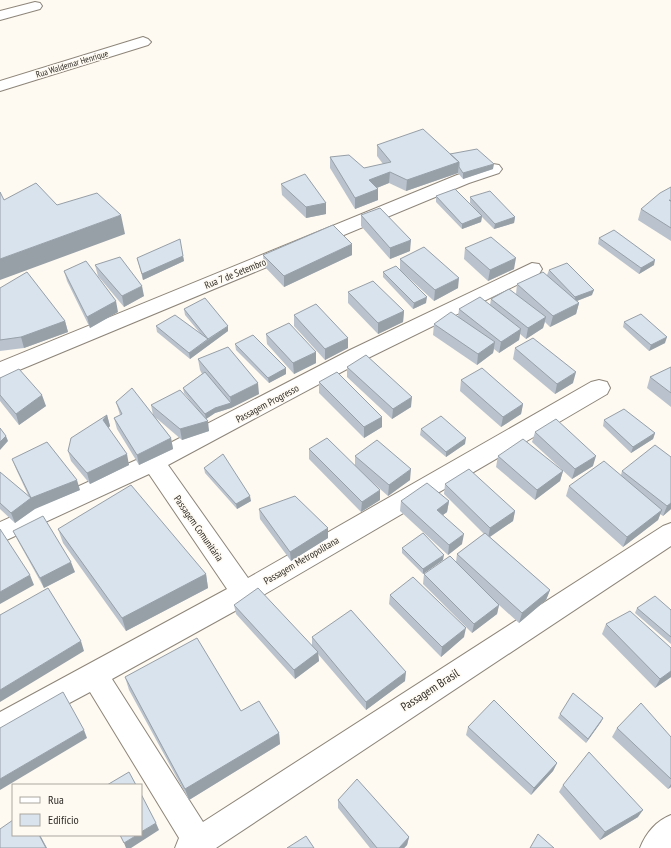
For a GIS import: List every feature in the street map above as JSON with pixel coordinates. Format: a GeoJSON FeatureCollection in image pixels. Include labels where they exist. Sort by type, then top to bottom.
{"type":"FeatureCollection","features":[{"type":"Feature","properties":{"kind":"street"},"geometry":{"type":"LineString","coordinates":[[0,16],[35,6]]}},
{"type":"Feature","properties":{"kind":"street","name":"Rua Waldemar Henrique"},"geometry":{"type":"LineString","coordinates":[[0,86],[143,42]]}},
{"type":"Feature","properties":{"kind":"street","name":"Rua 7 de Setembro"},"geometry":{"type":"LineString","coordinates":[[0,370],[463,179],[493,169]]}},
{"type":"Feature","properties":{"kind":"street","name":"Passagem Progresso"},"geometry":{"type":"LineString","coordinates":[[0,532],[153,462],[357,355],[532,268]]}},
{"type":"Feature","properties":{"kind":"street","name":"Passagem Metropolitana"},"geometry":{"type":"LineString","coordinates":[[0,726],[244,593],[599,388]]}},
{"type":"Feature","properties":{"kind":"street","name":"Passagem Comunitária"},"geometry":{"type":"LineString","coordinates":[[153,462],[244,593]]}},
{"type":"Feature","properties":{"kind":"street","name":"Passagem Brasil"},"geometry":{"type":"LineString","coordinates":[[194,845],[671,533]]}},
{"type":"Feature","properties":{"kind":"street"},"geometry":{"type":"LineString","coordinates":[[94,674],[194,845]]}},
{"type":"Feature","properties":{"kind":"street"},"geometry":{"type":"LineString","coordinates":[[655,848],[671,830]]}},
{"type":"Feature","properties":{"kind":"building"},"geometry":{"type":"Polygon","coordinates":[[[423,129],[459,162],[407,180],[390,172],[369,180],[378,189],[355,198],[330,157],[349,155],[364,168],[391,162],[377,145],[423,129]]]}},
{"type":"Feature","properties":{"kind":"building"},"geometry":{"type":"Polygon","coordinates":[[[477,149],[494,164],[463,173],[459,167],[459,162],[450,154],[477,149]]]}},
{"type":"Feature","properties":{"kind":"building"},"geometry":{"type":"Polygon","coordinates":[[[305,174],[326,203],[306,207],[281,184],[305,174]]]}},
{"type":"Feature","properties":{"kind":"building"},"geometry":{"type":"Polygon","coordinates":[[[36,183],[57,205],[97,193],[121,215],[0,259],[0,192],[4,200],[36,183]]]}},
{"type":"Feature","properties":{"kind":"building"},"geometry":{"type":"Polygon","coordinates":[[[671,187],[671,228],[641,209],[660,193],[671,187]]]}},
{"type":"Feature","properties":{"kind":"building"},"geometry":{"type":"Polygon","coordinates":[[[455,189],[482,216],[462,224],[436,196],[455,189]]]}},
{"type":"Feature","properties":{"kind":"building"},"geometry":{"type":"Polygon","coordinates":[[[490,191],[515,217],[495,224],[470,197],[490,191]]]}},
{"type":"Feature","properties":{"kind":"building"},"geometry":{"type":"Polygon","coordinates":[[[380,208],[411,240],[390,248],[361,215],[380,208]]]}},
{"type":"Feature","properties":{"kind":"building"},"geometry":{"type":"Polygon","coordinates":[[[333,225],[352,244],[284,276],[263,255],[333,225]]]}},
{"type":"Feature","properties":{"kind":"building"},"geometry":{"type":"Polygon","coordinates":[[[614,230],[655,260],[641,268],[599,238],[614,230]]]}},
{"type":"Feature","properties":{"kind":"building"},"geometry":{"type":"Polygon","coordinates":[[[491,237],[516,258],[490,270],[465,248],[491,237]]]}},
{"type":"Feature","properties":{"kind":"building"},"geometry":{"type":"Polygon","coordinates":[[[180,239],[183,256],[142,274],[137,258],[180,239]]]}},
{"type":"Feature","properties":{"kind":"building"},"geometry":{"type":"Polygon","coordinates":[[[424,247],[459,278],[435,290],[400,259],[424,247]]]}},
{"type":"Feature","properties":{"kind":"building"},"geometry":{"type":"Polygon","coordinates":[[[120,257],[142,286],[122,296],[95,265],[120,257]]]}},
{"type":"Feature","properties":{"kind":"building"},"geometry":{"type":"Polygon","coordinates":[[[86,261],[116,301],[87,317],[64,271],[86,261]]]}},
{"type":"Feature","properties":{"kind":"building"},"geometry":{"type":"Polygon","coordinates":[[[567,263],[594,290],[575,297],[549,270],[567,263]]]}},
{"type":"Feature","properties":{"kind":"building"},"geometry":{"type":"Polygon","coordinates":[[[396,266],[427,297],[414,303],[383,272],[396,266]]]}},
{"type":"Feature","properties":{"kind":"building"},"geometry":{"type":"Polygon","coordinates":[[[27,272],[65,321],[21,337],[0,340],[0,288],[27,272]]]}},
{"type":"Feature","properties":{"kind":"building"},"geometry":{"type":"Polygon","coordinates":[[[543,272],[579,303],[553,316],[517,284],[543,272]]]}},
{"type":"Feature","properties":{"kind":"building"},"geometry":{"type":"Polygon","coordinates":[[[373,281],[404,311],[378,323],[348,292],[373,281]]]}},
{"type":"Feature","properties":{"kind":"building"},"geometry":{"type":"Polygon","coordinates":[[[509,289],[546,317],[528,328],[491,299],[509,289]]]}},
{"type":"Feature","properties":{"kind":"building"},"geometry":{"type":"Polygon","coordinates":[[[480,297],[521,329],[501,342],[459,309],[480,297]]]}},
{"type":"Feature","properties":{"kind":"building"},"geometry":{"type":"Polygon","coordinates":[[[205,298],[228,326],[208,339],[184,309],[205,298]]]}},
{"type":"Feature","properties":{"kind":"building"},"geometry":{"type":"Polygon","coordinates":[[[316,304],[348,338],[325,349],[294,315],[316,304]]]}},
{"type":"Feature","properties":{"kind":"building"},"geometry":{"type":"Polygon","coordinates":[[[451,312],[495,342],[478,354],[434,324],[451,312]]]}},
{"type":"Feature","properties":{"kind":"building"},"geometry":{"type":"Polygon","coordinates":[[[641,314],[667,337],[651,345],[624,322],[641,314]]]}},
{"type":"Feature","properties":{"kind":"building"},"geometry":{"type":"Polygon","coordinates":[[[175,315],[208,339],[189,353],[156,326],[175,315]]]}},
{"type":"Feature","properties":{"kind":"building"},"geometry":{"type":"Polygon","coordinates":[[[289,323],[316,352],[293,363],[266,334],[289,323]]]}},
{"type":"Feature","properties":{"kind":"building"},"geometry":{"type":"Polygon","coordinates":[[[253,335],[286,368],[268,378],[235,344],[253,335]]]}},
{"type":"Feature","properties":{"kind":"building"},"geometry":{"type":"Polygon","coordinates":[[[533,338],[576,372],[557,384],[515,348],[533,338]]]}},
{"type":"Feature","properties":{"kind":"building"},"geometry":{"type":"Polygon","coordinates":[[[228,347],[258,383],[230,397],[198,359],[228,347]]]}},
{"type":"Feature","properties":{"kind":"building"},"geometry":{"type":"Polygon","coordinates":[[[366,355],[412,397],[393,409],[347,367],[366,355]]]}},
{"type":"Feature","properties":{"kind":"building"},"geometry":{"type":"Polygon","coordinates":[[[671,367],[671,393],[650,377],[671,367]]]}},
{"type":"Feature","properties":{"kind":"building"},"geometry":{"type":"Polygon","coordinates":[[[482,368],[523,404],[503,417],[461,380],[482,368]]]}},
{"type":"Feature","properties":{"kind":"building"},"geometry":{"type":"Polygon","coordinates":[[[19,369],[42,395],[16,414],[0,395],[0,378],[19,369]]]}},
{"type":"Feature","properties":{"kind":"building"},"geometry":{"type":"Polygon","coordinates":[[[205,372],[231,403],[215,408],[205,414],[183,388],[205,372]]]}},
{"type":"Feature","properties":{"kind":"building"},"geometry":{"type":"Polygon","coordinates":[[[337,372],[382,417],[364,427],[319,382],[337,372]]]}},
{"type":"Feature","properties":{"kind":"building"},"geometry":{"type":"Polygon","coordinates":[[[132,388],[171,438],[137,455],[114,418],[122,414],[116,402],[132,388]]]}},
{"type":"Feature","properties":{"kind":"building"},"geometry":{"type":"Polygon","coordinates":[[[180,390],[208,421],[180,429],[151,405],[180,390]]]}},
{"type":"Feature","properties":{"kind":"building"},"geometry":{"type":"Polygon","coordinates":[[[624,409],[655,433],[633,447],[604,420],[624,409]]]}},
{"type":"Feature","properties":{"kind":"building"},"geometry":{"type":"Polygon","coordinates":[[[107,415],[103,420],[127,454],[87,473],[68,451],[71,438],[107,415]]]}},
{"type":"Feature","properties":{"kind":"building"},"geometry":{"type":"Polygon","coordinates":[[[441,416],[466,438],[446,452],[421,429],[441,416]]]}},
{"type":"Feature","properties":{"kind":"building"},"geometry":{"type":"Polygon","coordinates":[[[556,419],[596,456],[575,469],[535,432],[556,419]]]}},
{"type":"Feature","properties":{"kind":"building"},"geometry":{"type":"Polygon","coordinates":[[[0,428],[6,436],[0,442],[0,428]]]}},
{"type":"Feature","properties":{"kind":"building"},"geometry":{"type":"Polygon","coordinates":[[[327,438],[380,490],[362,502],[309,449],[327,438]]]}},
{"type":"Feature","properties":{"kind":"building"},"geometry":{"type":"Polygon","coordinates":[[[523,439],[563,471],[537,490],[498,456],[523,439]]]}},
{"type":"Feature","properties":{"kind":"building"},"geometry":{"type":"Polygon","coordinates":[[[377,440],[411,469],[389,485],[355,456],[377,440]]]}},
{"type":"Feature","properties":{"kind":"building"},"geometry":{"type":"Polygon","coordinates":[[[47,442],[77,480],[31,498],[12,459],[47,442]]]}},
{"type":"Feature","properties":{"kind":"building"},"geometry":{"type":"Polygon","coordinates":[[[655,445],[671,457],[671,503],[667,506],[622,471],[655,445]]]}},
{"type":"Feature","properties":{"kind":"building"},"geometry":{"type":"Polygon","coordinates":[[[223,454],[250,496],[236,504],[204,468],[223,454]]]}},
{"type":"Feature","properties":{"kind":"building"},"geometry":{"type":"Polygon","coordinates":[[[604,461],[662,510],[627,537],[569,486],[604,461]]]}},
{"type":"Feature","properties":{"kind":"building"},"geometry":{"type":"Polygon","coordinates":[[[469,469],[515,511],[490,528],[445,484],[469,469]]]}},
{"type":"Feature","properties":{"kind":"building"},"geometry":{"type":"Polygon","coordinates":[[[0,472],[31,498],[11,513],[0,503],[0,472]]]}},
{"type":"Feature","properties":{"kind":"building"},"geometry":{"type":"Polygon","coordinates":[[[427,483],[449,501],[437,510],[464,534],[449,545],[401,501],[427,483]]]}},
{"type":"Feature","properties":{"kind":"building"},"geometry":{"type":"Polygon","coordinates":[[[131,485],[206,574],[122,618],[58,529],[131,485]]]}},
{"type":"Feature","properties":{"kind":"building"},"geometry":{"type":"Polygon","coordinates":[[[295,496],[328,528],[290,552],[259,509],[295,496]]]}},
{"type":"Feature","properties":{"kind":"building"},"geometry":{"type":"Polygon","coordinates":[[[43,516],[71,562],[40,578],[13,531],[43,516]]]}},
{"type":"Feature","properties":{"kind":"building"},"geometry":{"type":"Polygon","coordinates":[[[0,529],[30,575],[0,592],[0,529]]]}},
{"type":"Feature","properties":{"kind":"building"},"geometry":{"type":"Polygon","coordinates":[[[423,533],[444,555],[423,569],[402,548],[423,533]]]}},
{"type":"Feature","properties":{"kind":"building"},"geometry":{"type":"Polygon","coordinates":[[[485,533],[550,590],[522,613],[457,554],[485,533]]]}},
{"type":"Feature","properties":{"kind":"building"},"geometry":{"type":"Polygon","coordinates":[[[450,556],[499,605],[474,624],[424,574],[450,556]]]}},
{"type":"Feature","properties":{"kind":"building"},"geometry":{"type":"Polygon","coordinates":[[[413,577],[466,628],[442,647],[390,595],[413,577]]]}},
{"type":"Feature","properties":{"kind":"building"},"geometry":{"type":"Polygon","coordinates":[[[48,588],[81,641],[0,690],[0,615],[48,588]]]}},
{"type":"Feature","properties":{"kind":"building"},"geometry":{"type":"Polygon","coordinates":[[[258,588],[318,652],[294,670],[234,605],[258,588]]]}},
{"type":"Feature","properties":{"kind":"building"},"geometry":{"type":"Polygon","coordinates":[[[655,596],[671,610],[671,637],[637,608],[655,596]]]}},
{"type":"Feature","properties":{"kind":"building"},"geometry":{"type":"Polygon","coordinates":[[[351,610],[406,672],[366,702],[312,637],[351,610]]]}},
{"type":"Feature","properties":{"kind":"building"},"geometry":{"type":"Polygon","coordinates":[[[630,611],[671,648],[671,671],[660,679],[606,624],[630,611]]]}},
{"type":"Feature","properties":{"kind":"building"},"geometry":{"type":"Polygon","coordinates":[[[197,638],[241,711],[259,701],[279,733],[185,789],[125,677],[197,638]]]}},
{"type":"Feature","properties":{"kind":"building"},"geometry":{"type":"Polygon","coordinates":[[[63,692],[84,730],[0,779],[0,728],[63,692]]]}},
{"type":"Feature","properties":{"kind":"building"},"geometry":{"type":"Polygon","coordinates":[[[573,693],[603,718],[588,739],[560,714],[573,693]]]}},
{"type":"Feature","properties":{"kind":"building"},"geometry":{"type":"Polygon","coordinates":[[[494,700],[557,763],[534,788],[468,727],[494,700]]]}},
{"type":"Feature","properties":{"kind":"building"},"geometry":{"type":"Polygon","coordinates":[[[641,703],[671,737],[671,779],[617,728],[641,703]]]}},
{"type":"Feature","properties":{"kind":"building"},"geometry":{"type":"Polygon","coordinates":[[[589,752],[643,810],[605,832],[563,785],[589,752]]]}},
{"type":"Feature","properties":{"kind":"building"},"geometry":{"type":"Polygon","coordinates":[[[129,772],[135,784],[109,784],[129,772]]]}},
{"type":"Feature","properties":{"kind":"building"},"geometry":{"type":"Polygon","coordinates":[[[357,779],[409,837],[399,848],[377,848],[338,800],[357,779]]]}},
{"type":"Feature","properties":{"kind":"building"},"geometry":{"type":"Polygon","coordinates":[[[142,796],[156,823],[142,831],[142,796]]]}},
{"type":"Feature","properties":{"kind":"building"},"geometry":{"type":"Polygon","coordinates":[[[12,821],[12,836],[40,836],[46,848],[0,848],[0,829],[12,821]]]}},
{"type":"Feature","properties":{"kind":"building"},"geometry":{"type":"Polygon","coordinates":[[[538,834],[554,848],[530,848],[538,834]]]}},
{"type":"Feature","properties":{"kind":"building"},"geometry":{"type":"Polygon","coordinates":[[[120,836],[135,836],[124,843],[120,836]]]}},
{"type":"Feature","properties":{"kind":"building"},"geometry":{"type":"Polygon","coordinates":[[[306,836],[314,848],[287,848],[306,836]]]}}]}
